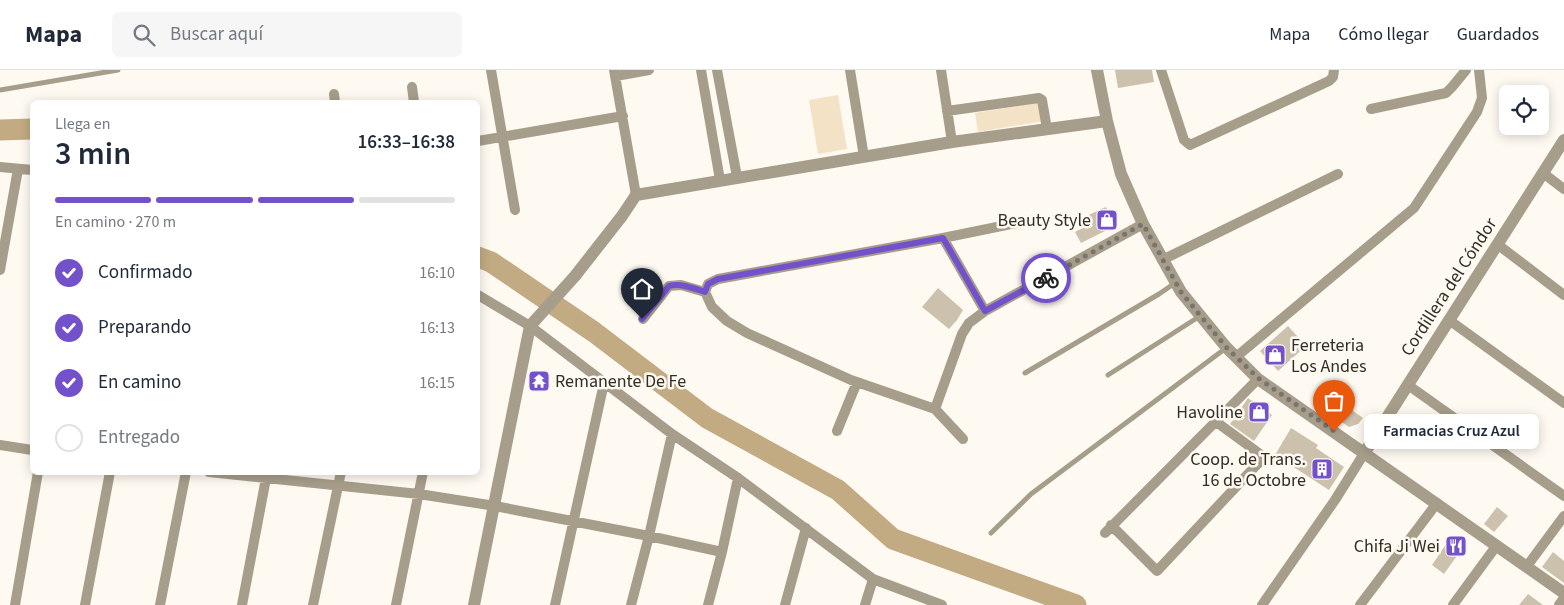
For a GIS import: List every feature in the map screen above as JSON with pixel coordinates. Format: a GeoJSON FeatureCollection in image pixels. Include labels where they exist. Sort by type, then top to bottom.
{"type":"FeatureCollection","features":[{"type":"Feature","properties":{"kind":"street"},"geometry":{"type":"LineString","coordinates":[[491,70],[514,210]]}},
{"type":"Feature","properties":{"kind":"street"},"geometry":{"type":"LineString","coordinates":[[474,605],[532,323],[575,276],[636,195],[615,73],[649,70]]}},
{"type":"Feature","properties":{"kind":"street"},"geometry":{"type":"LineString","coordinates":[[701,70],[720,180]]}},
{"type":"Feature","properties":{"kind":"street"},"geometry":{"type":"LineString","coordinates":[[717,70],[737,177]]}},
{"type":"Feature","properties":{"kind":"street"},"geometry":{"type":"LineString","coordinates":[[850,70],[864,156]]}},
{"type":"Feature","properties":{"kind":"street"},"geometry":{"type":"LineString","coordinates":[[941,70],[952,142]]}},
{"type":"Feature","properties":{"kind":"street"},"geometry":{"type":"LineString","coordinates":[[1097,70],[1107,121],[1121,174],[1143,224],[1181,292],[1226,347],[1258,378],[1564,593]]}},
{"type":"Feature","properties":{"kind":"street"},"geometry":{"type":"LineString","coordinates":[[1161,70],[1184,140],[1186,144],[1193,145],[1329,81],[1333,77],[1334,70]]}},
{"type":"Feature","properties":{"kind":"street"},"geometry":{"type":"LineString","coordinates":[[1371,109],[1446,93],[1466,70]]}},
{"type":"Feature","properties":{"kind":"street"},"geometry":{"type":"LineString","coordinates":[[1236,357],[1414,208],[1477,112],[1482,98],[1479,70]]}},
{"type":"Feature","properties":{"kind":"street"},"geometry":{"type":"LineString","coordinates":[[412,87],[414,100]]}},
{"type":"Feature","properties":{"kind":"street"},"geometry":{"type":"LineString","coordinates":[[947,111],[1039,98],[1042,100],[1047,129]]}},
{"type":"Feature","properties":{"kind":"street"},"geometry":{"type":"LineString","coordinates":[[480,141],[623,116]]}},
{"type":"Feature","properties":{"kind":"street"},"geometry":{"type":"LineString","coordinates":[[636,195],[952,142],[1107,121]]}},
{"type":"Feature","properties":{"kind":"street","name":"Cordillera del Cóndor"},"geometry":{"type":"LineString","coordinates":[[1365,452],[1564,140]]}},
{"type":"Feature","properties":{"kind":"street"},"geometry":{"type":"LineString","coordinates":[[0,167],[30,170]]}},
{"type":"Feature","properties":{"kind":"street"},"geometry":{"type":"LineString","coordinates":[[0,270],[18,169]]}},
{"type":"Feature","properties":{"kind":"street"},"geometry":{"type":"LineString","coordinates":[[1542,173],[1564,189]]}},
{"type":"Feature","properties":{"kind":"street"},"geometry":{"type":"LineString","coordinates":[[1162,260],[1338,174]]}},
{"type":"Feature","properties":{"kind":"street"},"geometry":{"type":"LineString","coordinates":[[963,439],[935,409],[857,382],[747,333],[727,321],[712,307],[705,292],[708,284],[718,279],[1031,220]]}},
{"type":"Feature","properties":{"kind":"street"},"geometry":{"type":"LineString","coordinates":[[935,409],[962,334],[969,322],[985,311],[1143,224]]}},
{"type":"Feature","properties":{"kind":"street"},"geometry":{"type":"LineString","coordinates":[[943,238],[985,311]]}},
{"type":"Feature","properties":{"kind":"street"},"geometry":{"type":"LineString","coordinates":[[1497,244],[1564,295]]}},
{"type":"Feature","properties":{"kind":"street"},"geometry":{"type":"LineString","coordinates":[[642,319],[669,286],[681,285],[705,292]]}},
{"type":"Feature","properties":{"kind":"street"},"geometry":{"type":"LineString","coordinates":[[480,297],[532,323],[604,383],[672,434],[738,478],[873,579],[940,605]]}},
{"type":"Feature","properties":{"kind":"street"},"geometry":{"type":"LineString","coordinates":[[1449,320],[1564,403]]}},
{"type":"Feature","properties":{"kind":"street"},"geometry":{"type":"LineString","coordinates":[[1216,421],[1264,457],[1157,571],[1108,529],[1258,378]]}},
{"type":"Feature","properties":{"kind":"street"},"geometry":{"type":"LineString","coordinates":[[838,431],[857,382]]}},
{"type":"Feature","properties":{"kind":"street"},"geometry":{"type":"LineString","coordinates":[[556,605],[604,383]]}},
{"type":"Feature","properties":{"kind":"street"},"geometry":{"type":"LineString","coordinates":[[1408,385],[1564,496]]}},
{"type":"Feature","properties":{"kind":"street"},"geometry":{"type":"LineString","coordinates":[[631,605],[672,434]]}},
{"type":"Feature","properties":{"kind":"street"},"geometry":{"type":"LineString","coordinates":[[0,445],[30,450]]}},
{"type":"Feature","properties":{"kind":"street"},"geometry":{"type":"LineString","coordinates":[[1262,605],[1335,500],[1365,452]]}},
{"type":"Feature","properties":{"kind":"street"},"geometry":{"type":"LineString","coordinates":[[15,605],[37,475]]}},
{"type":"Feature","properties":{"kind":"street"},"geometry":{"type":"LineString","coordinates":[[85,605],[109,475]]}},
{"type":"Feature","properties":{"kind":"street"},"geometry":{"type":"LineString","coordinates":[[160,605],[185,475]]}},
{"type":"Feature","properties":{"kind":"street"},"geometry":{"type":"LineString","coordinates":[[252,475],[419,494],[495,506],[722,552]]}},
{"type":"Feature","properties":{"kind":"street"},"geometry":{"type":"LineString","coordinates":[[313,605],[340,475]]}},
{"type":"Feature","properties":{"kind":"street"},"geometry":{"type":"LineString","coordinates":[[396,605],[422,475]]}},
{"type":"Feature","properties":{"kind":"street"},"geometry":{"type":"LineString","coordinates":[[242,605],[267,476]]}},
{"type":"Feature","properties":{"kind":"street"},"geometry":{"type":"LineString","coordinates":[[708,605],[738,478]]}},
{"type":"Feature","properties":{"kind":"street"},"geometry":{"type":"LineString","coordinates":[[1360,605],[1437,503]]}},
{"type":"Feature","properties":{"kind":"street"},"geometry":{"type":"LineString","coordinates":[[1527,566],[1564,516]]}},
{"type":"Feature","properties":{"kind":"street"},"geometry":{"type":"LineString","coordinates":[[785,605],[806,528]]}},
{"type":"Feature","properties":{"kind":"street"},"geometry":{"type":"LineString","coordinates":[[1453,605],[1497,545]]}},
{"type":"Feature","properties":{"kind":"street"},"geometry":{"type":"LineString","coordinates":[[865,605],[873,579]]}},
{"type":"Feature","properties":{"kind":"street"},"geometry":{"type":"LineString","coordinates":[[1559,605],[1564,598]]}},
{"type":"Feature","properties":{"kind":"lane"},"geometry":{"type":"LineString","coordinates":[[0,90],[118,70]]}},
{"type":"Feature","properties":{"kind":"lane"},"geometry":{"type":"LineString","coordinates":[[1025,372],[1175,283]]}},
{"type":"Feature","properties":{"kind":"lane"},"geometry":{"type":"LineString","coordinates":[[1108,375],[1201,316]]}},
{"type":"Feature","properties":{"kind":"lane"},"geometry":{"type":"LineString","coordinates":[[991,533],[1031,494],[1226,347]]}},
{"type":"Feature","properties":{"kind":"shaded area"},"geometry":{"type":"Polygon","coordinates":[[[838,95],[847,149],[818,154],[809,100],[838,95]]]}},
{"type":"Feature","properties":{"kind":"shaded area"},"geometry":{"type":"Polygon","coordinates":[[[1041,102],[1044,121],[978,132],[975,113],[1041,102]]]}},
{"type":"Feature","properties":{"kind":"building"},"geometry":{"type":"Polygon","coordinates":[[[1115,70],[1152,70],[1154,82],[1118,88],[1115,70]]]}},
{"type":"Feature","properties":{"kind":"building"},"geometry":{"type":"Polygon","coordinates":[[[1106,207],[1115,226],[1081,243],[1075,232],[1086,226],[1082,218],[1106,207]]]}},
{"type":"Feature","properties":{"kind":"building"},"geometry":{"type":"Polygon","coordinates":[[[938,288],[963,310],[949,329],[922,307],[938,288]]]}},
{"type":"Feature","properties":{"kind":"building"},"geometry":{"type":"Polygon","coordinates":[[[1288,326],[1306,346],[1278,371],[1260,351],[1288,326]]]}},
{"type":"Feature","properties":{"kind":"building","name":"Remanente De Fe"},"geometry":{"type":"Polygon","coordinates":[[[533,372],[548,376],[544,390],[530,386],[533,372]]]}},
{"type":"Feature","properties":{"kind":"building"},"geometry":{"type":"Polygon","coordinates":[[[1248,398],[1272,415],[1254,441],[1230,424],[1248,398]]]}},
{"type":"Feature","properties":{"kind":"building"},"geometry":{"type":"Polygon","coordinates":[[[1345,405],[1363,418],[1358,424],[1349,427],[1336,418],[1345,405]]]}},
{"type":"Feature","properties":{"kind":"building"},"geometry":{"type":"Polygon","coordinates":[[[1291,428],[1318,445],[1316,448],[1344,467],[1329,490],[1275,455],[1291,428]]]}},
{"type":"Feature","properties":{"kind":"building"},"geometry":{"type":"Polygon","coordinates":[[[1497,507],[1508,516],[1494,532],[1484,524],[1497,507]]]}},
{"type":"Feature","properties":{"kind":"building"},"geometry":{"type":"Polygon","coordinates":[[[1451,537],[1464,546],[1444,574],[1432,565],[1451,537]]]}},
{"type":"Feature","properties":{"kind":"building"},"geometry":{"type":"Polygon","coordinates":[[[1553,552],[1564,561],[1564,583],[1542,567],[1553,552]]]}},
{"type":"Feature","properties":{"kind":"building"},"geometry":{"type":"Polygon","coordinates":[[[1528,594],[1543,605],[1519,605],[1528,594]]]}},
{"type":"Feature","properties":{"kind":"waterway"},"geometry":{"type":"LineString","coordinates":[[0,130],[30,129]]}},
{"type":"Feature","properties":{"kind":"waterway"},"geometry":{"type":"LineString","coordinates":[[480,258],[491,262],[594,332],[707,418],[838,490],[893,539],[1076,605]]}},
{"type":"Feature","properties":{"kind":"way so far"},"geometry":{"type":"LineString","coordinates":[[1046,278],[1143,224],[1181,292],[1226,347],[1258,378],[1334,431]]}},
{"type":"Feature","properties":{"kind":"place","name":"Beauty Style"},"geometry":{"type":"Point","coordinates":[1107,220]}},
{"type":"Feature","properties":{"kind":"place","name":"Ferreteria Los Andes"},"geometry":{"type":"Point","coordinates":[1275,355]}},
{"type":"Feature","properties":{"kind":"place","name":"Remanente De Fe"},"geometry":{"type":"Point","coordinates":[539,381]}},
{"type":"Feature","properties":{"kind":"place","name":"Havoline"},"geometry":{"type":"Point","coordinates":[1259,412]}},
{"type":"Feature","properties":{"kind":"place","name":"Farmacias Cruz Azul"},"geometry":{"type":"Point","coordinates":[1334,431]}},
{"type":"Feature","properties":{"kind":"place","name":"Coop. de Trans. 16 de Octobre"},"geometry":{"type":"Point","coordinates":[1322,469]}},
{"type":"Feature","properties":{"kind":"place","name":"Chifa Ji Wei"},"geometry":{"type":"Point","coordinates":[1456,546]}},
{"type":"Feature","properties":{"kind":"route"},"geometry":{"type":"LineString","coordinates":[[642,319],[669,286],[673,284],[705,292],[708,284],[718,279],[943,238],[985,311],[1046,278]]}}]}
